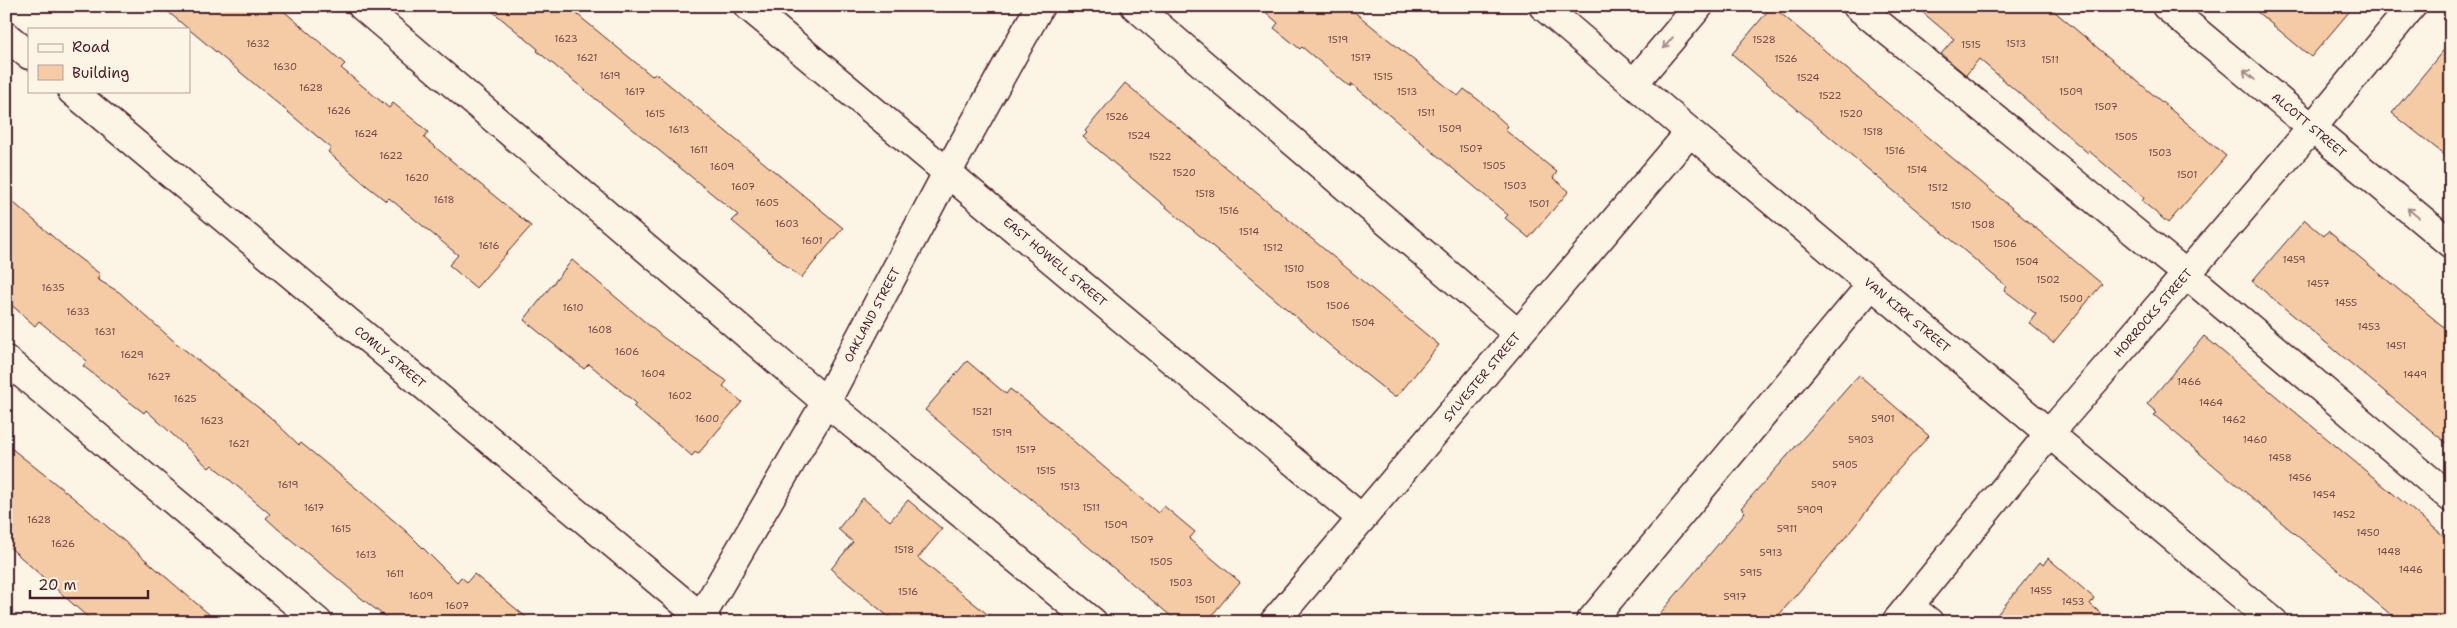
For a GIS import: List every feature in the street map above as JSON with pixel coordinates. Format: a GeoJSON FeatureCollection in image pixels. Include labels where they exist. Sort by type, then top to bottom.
{"type":"FeatureCollection","features":[{"type":"Feature","properties":{"kind":"street"},"geometry":{"type":"LineString","coordinates":[[362,6],[826,402],[1093,622]]}},
{"type":"Feature","properties":{"kind":"street","name":"EAST HOWELL STREET"},"geometry":{"type":"LineString","coordinates":[[748,6],[1361,518]]}},
{"type":"Feature","properties":{"kind":"street","name":"OAKLAND STREET"},"geometry":{"type":"LineString","coordinates":[[702,620],[826,402],[947,172],[1040,6]]}},
{"type":"Feature","properties":{"kind":"street"},"geometry":{"type":"LineString","coordinates":[[1135,6],[1518,334]]}},
{"type":"Feature","properties":{"kind":"street","name":"VAN KIRK STREET"},"geometry":{"type":"LineString","coordinates":[[1543,6],[1871,285],[2274,622]]}},
{"type":"Feature","properties":{"kind":"street"},"geometry":{"type":"LineString","coordinates":[[1634,83],[1699,6]]}},
{"type":"Feature","properties":{"kind":"street"},"geometry":{"type":"LineString","coordinates":[[1857,6],[2186,274],[2451,498]]}},
{"type":"Feature","properties":{"kind":"street","name":"ALCOTT STREET"},"geometry":{"type":"LineString","coordinates":[[2166,6],[2451,244]]}},
{"type":"Feature","properties":{"kind":"street","name":"HORROCKS STREET"},"geometry":{"type":"LineString","coordinates":[[1911,616],[2049,434],[2312,128],[2412,6]]}},
{"type":"Feature","properties":{"kind":"street"},"geometry":{"type":"LineString","coordinates":[[6,36],[28,54]]}},
{"type":"Feature","properties":{"kind":"street","name":"COMLY STREET"},"geometry":{"type":"LineString","coordinates":[[73,92],[702,620]]}},
{"type":"Feature","properties":{"kind":"street","name":"SYLVESTER STREET"},"geometry":{"type":"LineString","coordinates":[[1274,622],[1690,132]]}},
{"type":"Feature","properties":{"kind":"street"},"geometry":{"type":"LineString","coordinates":[[1590,622],[1871,285]]}},
{"type":"Feature","properties":{"kind":"street"},"geometry":{"type":"LineString","coordinates":[[6,360],[318,622]]}},
{"type":"Feature","properties":{"kind":"building"},"geometry":{"type":"Polygon","coordinates":[[[161,6],[278,6],[345,64],[341,68],[389,108],[393,103],[419,124],[428,132],[424,138],[531,226],[476,288],[449,265],[458,255],[389,198],[386,201],[367,186],[328,152],[331,148],[190,30],[190,28],[187,28],[161,6]]]}},
{"type":"Feature","properties":{"kind":"building"},"geometry":{"type":"Polygon","coordinates":[[[486,6],[567,6],[652,76],[655,73],[843,228],[801,278],[732,221],[738,215],[537,51],[538,49],[486,6]]]}},
{"type":"Feature","properties":{"kind":"building"},"geometry":{"type":"Polygon","coordinates":[[[1259,6],[1347,6],[1458,96],[1464,89],[1480,101],[1508,126],[1505,130],[1557,172],[1553,178],[1569,191],[1529,238],[1505,218],[1508,215],[1352,84],[1350,87],[1302,47],[1300,49],[1274,28],[1278,23],[1259,6]]]}},
{"type":"Feature","properties":{"kind":"building"},"geometry":{"type":"Polygon","coordinates":[[[1772,6],[2102,284],[2053,343],[2029,323],[2036,314],[2004,290],[2006,286],[1732,54],[1772,6]]]}},
{"type":"Feature","properties":{"kind":"building"},"geometry":{"type":"Polygon","coordinates":[[[1915,6],[2048,6],[2226,156],[2168,223],[2142,201],[2144,198],[2089,151],[2088,153],[1979,59],[1966,75],[1941,54],[1954,39],[1915,6]]]}},
{"type":"Feature","properties":{"kind":"building"},"geometry":{"type":"Polygon","coordinates":[[[2250,6],[2354,6],[2311,57],[2250,6]]]}},
{"type":"Feature","properties":{"kind":"building"},"geometry":{"type":"Polygon","coordinates":[[[2451,41],[2451,160],[2392,113],[2451,41]]]}},
{"type":"Feature","properties":{"kind":"building"},"geometry":{"type":"Polygon","coordinates":[[[1125,83],[1439,345],[1399,394],[1394,397],[1333,348],[1083,137],[1087,133],[1085,131],[1125,83]]]}},
{"type":"Feature","properties":{"kind":"building"},"geometry":{"type":"Polygon","coordinates":[[[6,196],[67,249],[100,274],[97,279],[119,292],[176,343],[269,416],[299,445],[301,443],[362,493],[408,533],[457,582],[461,577],[467,582],[474,574],[532,622],[392,622],[361,598],[278,529],[266,518],[270,514],[212,465],[209,468],[146,410],[144,413],[83,366],[87,361],[39,321],[35,326],[6,300],[6,196]]]}},
{"type":"Feature","properties":{"kind":"building"},"geometry":{"type":"Polygon","coordinates":[[[2305,220],[2324,236],[2328,231],[2451,333],[2451,447],[2252,281],[2305,220]]]}},
{"type":"Feature","properties":{"kind":"building"},"geometry":{"type":"Polygon","coordinates":[[[572,260],[664,338],[727,381],[723,386],[742,402],[698,454],[695,452],[692,456],[633,406],[636,403],[589,364],[584,369],[524,320],[572,260]]]}},
{"type":"Feature","properties":{"kind":"building"},"geometry":{"type":"Polygon","coordinates":[[[2204,336],[2451,542],[2451,622],[2412,622],[2390,614],[2154,415],[2157,413],[2147,404],[2204,336]]]}},
{"type":"Feature","properties":{"kind":"building"},"geometry":{"type":"Polygon","coordinates":[[[967,361],[1006,394],[1010,389],[1031,405],[1158,513],[1164,506],[1195,532],[1189,539],[1240,582],[1206,622],[1178,622],[925,410],[967,361]]]}},
{"type":"Feature","properties":{"kind":"building"},"geometry":{"type":"Polygon","coordinates":[[[1859,375],[1929,436],[1890,479],[1890,482],[1850,532],[1773,622],[1653,622],[1745,512],[1741,508],[1859,375]]]}},
{"type":"Feature","properties":{"kind":"building"},"geometry":{"type":"Polygon","coordinates":[[[6,444],[81,504],[218,622],[93,622],[6,544],[6,444]]]}},
{"type":"Feature","properties":{"kind":"building"},"geometry":{"type":"Polygon","coordinates":[[[863,498],[890,521],[908,500],[942,529],[918,558],[997,622],[895,622],[833,571],[831,569],[853,542],[838,529],[863,498]]]}},
{"type":"Feature","properties":{"kind":"building"},"geometry":{"type":"Polygon","coordinates":[[[2048,558],[2094,598],[2090,604],[2111,622],[1991,622],[2040,562],[2043,565],[2048,558]]]}}]}
